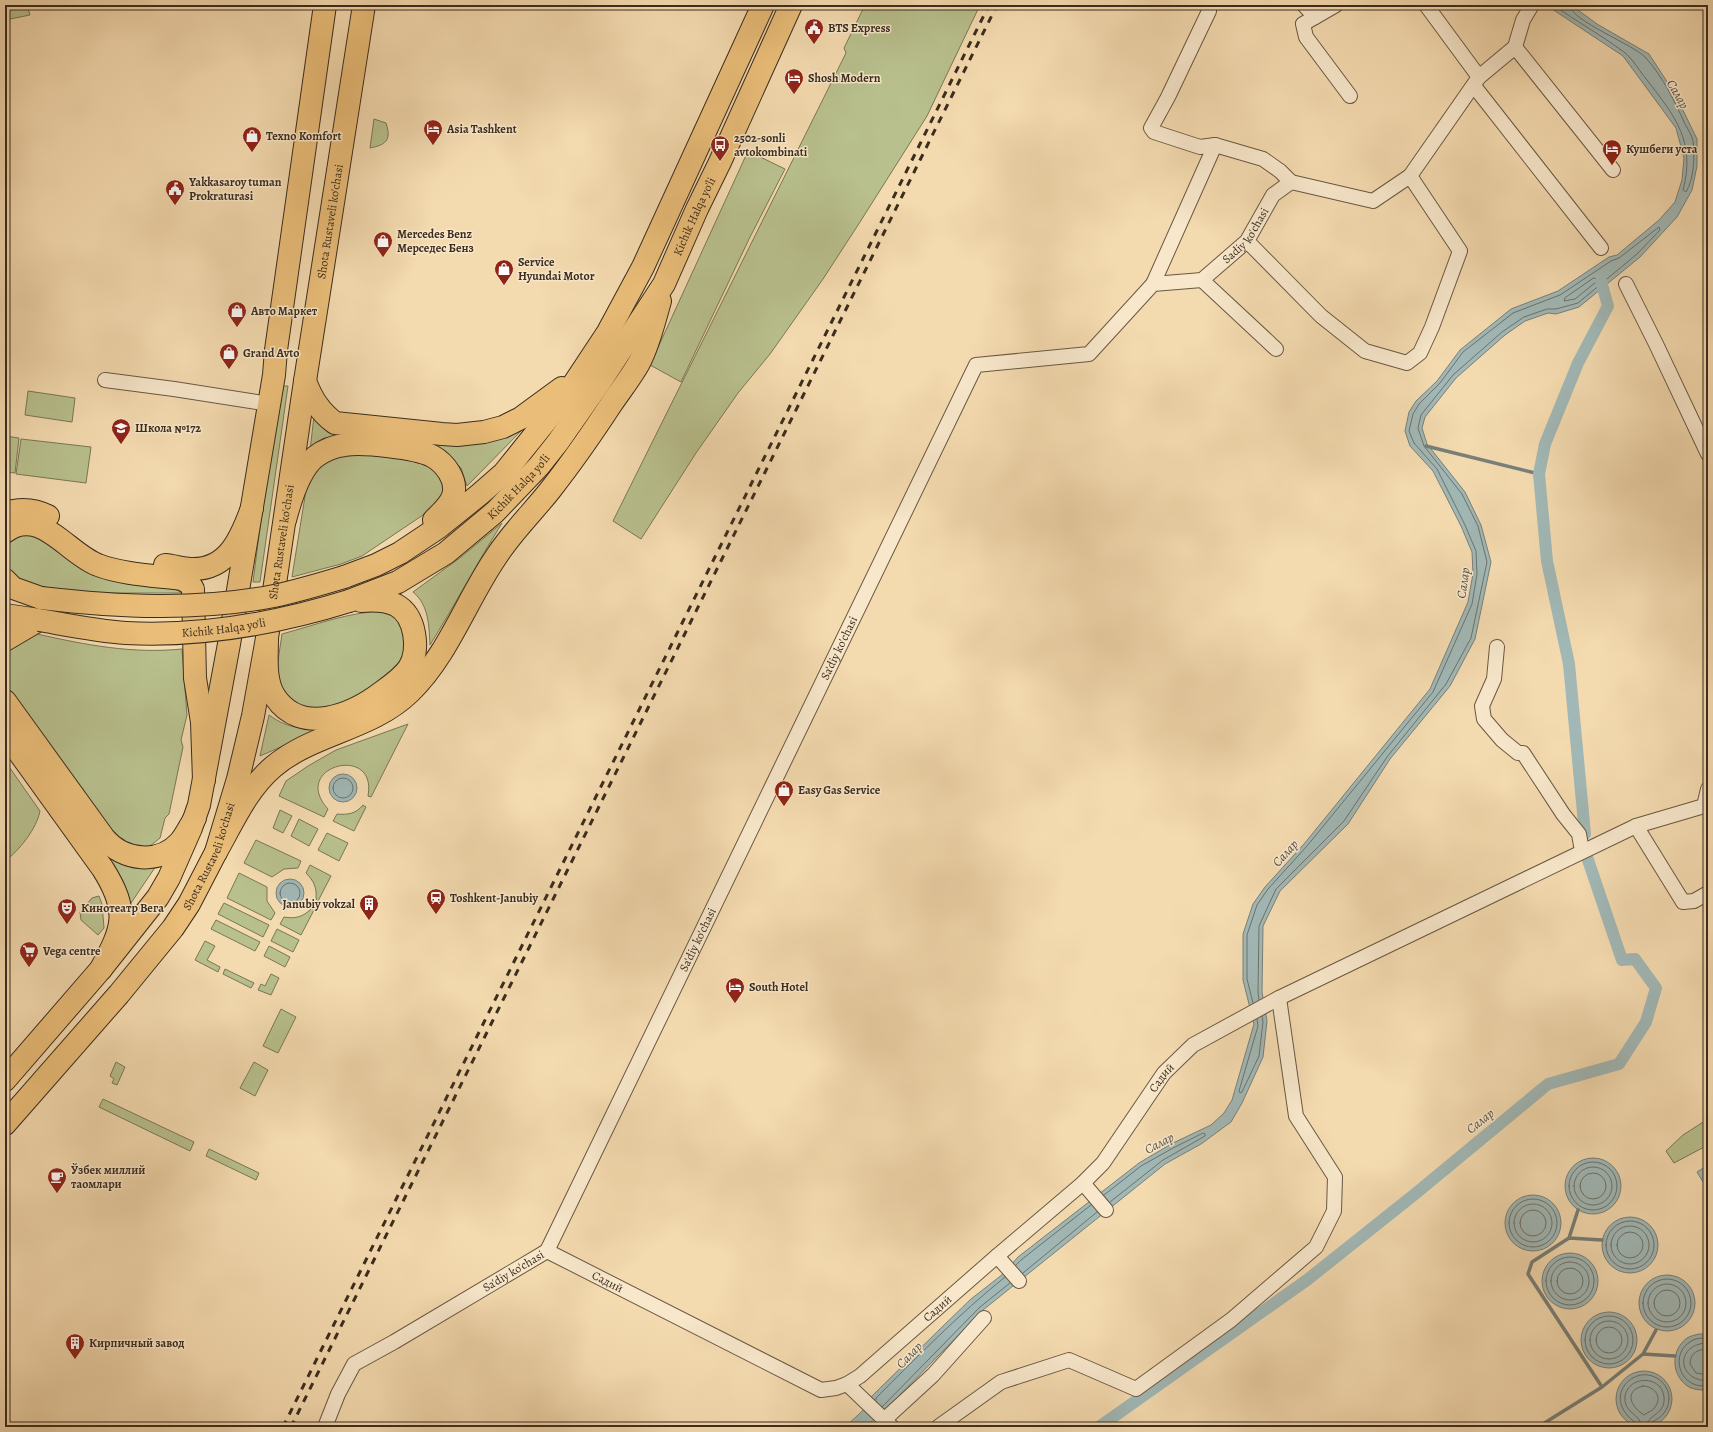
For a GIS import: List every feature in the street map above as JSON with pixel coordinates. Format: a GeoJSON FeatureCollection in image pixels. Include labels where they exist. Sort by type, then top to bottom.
{"type":"FeatureCollection","features":[{"type":"Feature","properties":{"kind":"main road"},"geometry":{"type":"LineString","coordinates":[[5,1080],[101,969],[158,897],[172,872],[194,818],[204,780],[229,644],[269,404],[325,5]]}},
{"type":"Feature","properties":{"kind":"main road","name":"Shota Rustaveli ko'chasi"},"geometry":{"type":"LineString","coordinates":[[5,1124],[109,1005],[173,928],[189,904],[216,852],[238,779],[253,716],[267,638],[305,381],[364,5]]}},
{"type":"Feature","properties":{"kind":"main road"},"geometry":{"type":"LineString","coordinates":[[763,5],[789,10]]}},
{"type":"Feature","properties":{"kind":"main road","name":"Kichik Halqa yo'li"},"geometry":{"type":"LineString","coordinates":[[5,593],[89,604],[128,606],[197,605],[236,602],[274,596],[344,577],[376,565],[400,553],[439,526],[504,473],[541,429],[583,371],[608,332],[644,267],[763,5]]}},
{"type":"Feature","properties":{"kind":"main road","name":"Kichik Halqa yo'li"},"geometry":{"type":"LineString","coordinates":[[5,615],[125,633],[185,632],[232,627],[278,620],[312,612],[376,592],[398,582],[440,557],[495,512],[539,466],[582,409],[664,284],[697,208],[720,162],[789,10]]}},
{"type":"Feature","properties":{"kind":"main road"},"geometry":{"type":"LineString","coordinates":[[216,852],[251,793],[272,768],[293,754],[320,740],[389,710],[410,692],[431,668],[495,558],[516,529],[574,460],[639,363],[651,334],[664,284]]}},
{"type":"Feature","properties":{"kind":"main road"},"geometry":{"type":"LineString","coordinates":[[305,381],[312,399],[324,415],[335,423],[457,435],[491,430],[510,424],[545,401],[583,371]]}},
{"type":"Feature","properties":{"kind":"main road"},"geometry":{"type":"LineString","coordinates":[[285,520],[296,488],[308,465],[315,458],[330,448],[345,445],[366,444],[426,454],[440,461],[447,469],[452,478],[453,496],[448,506],[400,553]]}},
{"type":"Feature","properties":{"kind":"main road"},"geometry":{"type":"LineString","coordinates":[[5,513],[23,510],[42,513],[51,518],[86,545],[106,555],[190,569],[206,567],[216,563],[228,555],[237,543],[252,508]]}},
{"type":"Feature","properties":{"kind":"main road"},"geometry":{"type":"LineString","coordinates":[[5,532],[14,526],[38,525],[98,565],[112,569],[182,580],[191,585],[193,589],[195,678],[202,722],[204,780]]}},
{"type":"Feature","properties":{"kind":"main road"},"geometry":{"type":"LineString","coordinates":[[5,580],[13,588],[41,598]]}},
{"type":"Feature","properties":{"kind":"main road"},"geometry":{"type":"LineString","coordinates":[[267,638],[269,684],[274,696],[288,712],[303,718],[317,718],[353,710],[368,703],[398,681],[409,667],[414,656],[415,645],[414,634],[409,618],[404,611],[396,605],[379,600],[349,601]]}},
{"type":"Feature","properties":{"kind":"main road"},"geometry":{"type":"LineString","coordinates":[[5,640],[39,620]]}},
{"type":"Feature","properties":{"kind":"main road"},"geometry":{"type":"LineString","coordinates":[[5,701],[104,838],[115,849],[131,856],[143,858],[160,854],[173,848],[180,842],[194,818]]}},
{"type":"Feature","properties":{"kind":"main road"},"geometry":{"type":"LineString","coordinates":[[5,733],[103,869],[121,909],[121,920],[116,941],[101,969]]}},
{"type":"Feature","properties":{"kind":"street"},"geometry":{"type":"LineString","coordinates":[[1304,5],[1315,17]]}},
{"type":"Feature","properties":{"kind":"street"},"geometry":{"type":"LineString","coordinates":[[1336,5],[1303,24],[1306,37],[1350,96]]}},
{"type":"Feature","properties":{"kind":"street"},"geometry":{"type":"LineString","coordinates":[[1426,5],[1476,82],[1601,248]]}},
{"type":"Feature","properties":{"kind":"street"},"geometry":{"type":"LineString","coordinates":[[1209,11],[1168,97],[1151,128],[1154,132],[1200,147],[1215,145],[1263,160],[1280,171],[1292,182],[1373,201],[1410,176],[1476,82],[1515,47],[1523,20],[1532,5]]}},
{"type":"Feature","properties":{"kind":"street"},"geometry":{"type":"LineString","coordinates":[[1515,47],[1613,170]]}},
{"type":"Feature","properties":{"kind":"street"},"geometry":{"type":"LineString","coordinates":[[1215,145],[1153,284],[1202,280],[1276,349]]}},
{"type":"Feature","properties":{"kind":"street"},"geometry":{"type":"LineString","coordinates":[[1247,241],[1321,316],[1365,351],[1407,363],[1420,353],[1432,327],[1460,251],[1410,176]]}},
{"type":"Feature","properties":{"kind":"street","name":"Sadiy ko'chasi"},"geometry":{"type":"LineString","coordinates":[[1202,280],[1247,241],[1273,195],[1292,182]]}},
{"type":"Feature","properties":{"kind":"street","name":"Sa'diy ko'chasi"},"geometry":{"type":"LineString","coordinates":[[325,1427],[338,1394],[354,1364],[394,1342],[546,1251],[976,365],[1089,354],[1153,284]]}},
{"type":"Feature","properties":{"kind":"street"},"geometry":{"type":"LineString","coordinates":[[1626,284],[1708,454]]}},
{"type":"Feature","properties":{"kind":"street"},"geometry":{"type":"LineString","coordinates":[[105,380],[183,390],[269,404]]}},
{"type":"Feature","properties":{"kind":"street"},"geometry":{"type":"LineString","coordinates":[[1497,647],[1494,679],[1482,706],[1484,719],[1502,740],[1518,753],[1523,753],[1563,814],[1579,834],[1582,851]]}},
{"type":"Feature","properties":{"kind":"street"},"geometry":{"type":"LineString","coordinates":[[1706,807],[1708,789]]}},
{"type":"Feature","properties":{"kind":"street","name":"Садий"},"geometry":{"type":"LineString","coordinates":[[546,1251],[821,1390],[836,1388],[847,1384],[871,1368],[997,1256],[1083,1183],[1103,1163],[1164,1073],[1193,1045],[1273,1001],[1582,851],[1636,826],[1706,807]]}},
{"type":"Feature","properties":{"kind":"street"},"geometry":{"type":"LineString","coordinates":[[1636,826],[1683,902],[1694,901],[1708,893]]}},
{"type":"Feature","properties":{"kind":"street"},"geometry":{"type":"LineString","coordinates":[[938,1427],[1001,1382],[1068,1360],[1136,1390],[1231,1320],[1316,1247],[1334,1211],[1335,1178],[1296,1116],[1273,1001]]}},
{"type":"Feature","properties":{"kind":"street"},"geometry":{"type":"LineString","coordinates":[[1083,1183],[1106,1210]]}},
{"type":"Feature","properties":{"kind":"street"},"geometry":{"type":"LineString","coordinates":[[997,1256],[1019,1281]]}},
{"type":"Feature","properties":{"kind":"street"},"geometry":{"type":"LineString","coordinates":[[847,1384],[886,1421],[933,1376],[984,1318]]}},
{"type":"Feature","properties":{"kind":"green space"},"geometry":{"type":"Polygon","coordinates":[[[5,5],[27,5],[30,15],[10,19],[5,26],[5,5]]]}},
{"type":"Feature","properties":{"kind":"green space"},"geometry":{"type":"Polygon","coordinates":[[[865,5],[980,5],[927,116],[860,222],[823,279],[770,354],[738,393],[696,453],[641,539],[613,521],[846,53],[844,48],[865,5]]]}},
{"type":"Feature","properties":{"kind":"green space"},"geometry":{"type":"Polygon","coordinates":[[[374,119],[386,123],[388,138],[383,144],[370,148],[374,119]]]}},
{"type":"Feature","properties":{"kind":"green space"},"geometry":{"type":"Polygon","coordinates":[[[748,151],[785,169],[750,237],[681,382],[650,365],[748,151]]]}},
{"type":"Feature","properties":{"kind":"green space"},"geometry":{"type":"Polygon","coordinates":[[[283,386],[288,386],[260,582],[253,582],[265,489],[283,386]]]}},
{"type":"Feature","properties":{"kind":"green space"},"geometry":{"type":"Polygon","coordinates":[[[28,391],[75,398],[72,422],[25,415],[28,391]]]}},
{"type":"Feature","properties":{"kind":"green space"},"geometry":{"type":"Polygon","coordinates":[[[314,416],[323,423],[525,427],[467,486],[461,468],[447,454],[310,451],[314,416]]]}},
{"type":"Feature","properties":{"kind":"green space"},"geometry":{"type":"Polygon","coordinates":[[[5,436],[19,438],[15,473],[5,472],[5,436]]]}},
{"type":"Feature","properties":{"kind":"green space"},"geometry":{"type":"Polygon","coordinates":[[[21,439],[91,447],[86,483],[16,474],[21,439]]]}},
{"type":"Feature","properties":{"kind":"green space"},"geometry":{"type":"Polygon","coordinates":[[[350,451],[416,461],[434,469],[444,484],[443,496],[426,513],[362,556],[341,564],[292,577],[307,484],[320,466],[350,451]]]}},
{"type":"Feature","properties":{"kind":"green space"},"geometry":{"type":"Polygon","coordinates":[[[502,523],[430,645],[425,609],[418,597],[413,592],[461,557],[502,523]]]}},
{"type":"Feature","properties":{"kind":"green space"},"geometry":{"type":"Polygon","coordinates":[[[25,531],[165,584],[182,593],[89,593],[42,589],[22,582],[8,572],[5,565],[5,541],[25,531]]]}},
{"type":"Feature","properties":{"kind":"green space"},"geometry":{"type":"Polygon","coordinates":[[[383,611],[394,617],[400,623],[408,642],[401,665],[353,701],[315,711],[297,705],[282,689],[276,674],[282,634],[345,616],[383,611]]]}},
{"type":"Feature","properties":{"kind":"green space"},"geometry":{"type":"Polygon","coordinates":[[[37,634],[110,648],[146,650],[182,649],[187,715],[181,740],[183,747],[169,814],[165,818],[160,838],[150,846],[138,849],[115,838],[5,690],[5,647],[19,640],[37,634]]]}},
{"type":"Feature","properties":{"kind":"green space"},"geometry":{"type":"Polygon","coordinates":[[[269,715],[291,726],[312,728],[329,726],[260,756],[269,715]]]}},
{"type":"Feature","properties":{"kind":"green space"},"geometry":{"type":"Polygon","coordinates":[[[408,724],[371,797],[368,796],[368,780],[360,770],[349,765],[337,766],[326,772],[319,781],[319,794],[328,809],[324,817],[279,796],[286,781],[336,750],[408,724]]]}},
{"type":"Feature","properties":{"kind":"green space"},"geometry":{"type":"Polygon","coordinates":[[[5,761],[40,811],[35,825],[27,839],[5,861],[5,761]]]}},
{"type":"Feature","properties":{"kind":"green space"},"geometry":{"type":"Polygon","coordinates":[[[363,805],[366,807],[354,831],[333,821],[337,814],[351,813],[363,805]]]}},
{"type":"Feature","properties":{"kind":"green space"},"geometry":{"type":"Polygon","coordinates":[[[280,810],[292,816],[283,833],[273,828],[280,810]]]}},
{"type":"Feature","properties":{"kind":"green space"},"geometry":{"type":"Polygon","coordinates":[[[299,819],[318,829],[309,846],[291,836],[299,819]]]}},
{"type":"Feature","properties":{"kind":"green space"},"geometry":{"type":"Polygon","coordinates":[[[327,833],[348,843],[339,861],[318,850],[327,833]]]}},
{"type":"Feature","properties":{"kind":"green space"},"geometry":{"type":"Polygon","coordinates":[[[256,840],[301,861],[298,868],[284,869],[272,877],[244,863],[256,840]]]}},
{"type":"Feature","properties":{"kind":"green space"},"geometry":{"type":"Polygon","coordinates":[[[98,848],[156,866],[129,906],[98,848]]]}},
{"type":"Feature","properties":{"kind":"green space"},"geometry":{"type":"Polygon","coordinates":[[[310,865],[331,876],[318,901],[316,899],[314,885],[306,873],[310,865]]]}},
{"type":"Feature","properties":{"kind":"green space"},"geometry":{"type":"Polygon","coordinates":[[[239,873],[267,887],[267,901],[275,913],[271,920],[227,898],[239,873]]]}},
{"type":"Feature","properties":{"kind":"green space"},"geometry":{"type":"Polygon","coordinates":[[[99,896],[102,904],[104,928],[98,935],[81,920],[80,912],[92,898],[99,896]]]}},
{"type":"Feature","properties":{"kind":"green space"},"geometry":{"type":"Polygon","coordinates":[[[224,903],[269,925],[263,937],[218,914],[224,903]]]}},
{"type":"Feature","properties":{"kind":"green space"},"geometry":{"type":"Polygon","coordinates":[[[311,909],[314,910],[301,935],[280,924],[284,917],[299,917],[311,909]]]}},
{"type":"Feature","properties":{"kind":"green space"},"geometry":{"type":"Polygon","coordinates":[[[216,920],[260,942],[255,951],[211,929],[216,920]]]}},
{"type":"Feature","properties":{"kind":"green space"},"geometry":{"type":"Polygon","coordinates":[[[277,929],[299,940],[293,952],[271,941],[277,929]]]}},
{"type":"Feature","properties":{"kind":"green space"},"geometry":{"type":"Polygon","coordinates":[[[205,941],[215,946],[207,960],[220,967],[218,972],[195,960],[205,941]]]}},
{"type":"Feature","properties":{"kind":"green space"},"geometry":{"type":"Polygon","coordinates":[[[269,946],[290,957],[285,967],[264,956],[269,946]]]}},
{"type":"Feature","properties":{"kind":"green space"},"geometry":{"type":"Polygon","coordinates":[[[225,969],[254,983],[251,988],[223,974],[225,969]]]}},
{"type":"Feature","properties":{"kind":"green space"},"geometry":{"type":"Polygon","coordinates":[[[271,974],[279,978],[271,995],[258,990],[261,984],[265,986],[271,974]]]}},
{"type":"Feature","properties":{"kind":"green space"},"geometry":{"type":"Polygon","coordinates":[[[281,1009],[296,1017],[278,1053],[263,1046],[281,1009]]]}},
{"type":"Feature","properties":{"kind":"green space"},"geometry":{"type":"Polygon","coordinates":[[[116,1062],[125,1067],[117,1085],[112,1083],[114,1079],[110,1076],[116,1062]]]}},
{"type":"Feature","properties":{"kind":"green space"},"geometry":{"type":"Polygon","coordinates":[[[254,1062],[268,1070],[255,1096],[240,1088],[254,1062]]]}},
{"type":"Feature","properties":{"kind":"green space"},"geometry":{"type":"Polygon","coordinates":[[[103,1099],[194,1142],[190,1151],[99,1107],[103,1099]]]}},
{"type":"Feature","properties":{"kind":"green space"},"geometry":{"type":"Polygon","coordinates":[[[1708,1119],[1708,1145],[1674,1163],[1666,1151],[1683,1135],[1708,1119]]]}},
{"type":"Feature","properties":{"kind":"green space"},"geometry":{"type":"Polygon","coordinates":[[[209,1149],[259,1173],[256,1180],[206,1156],[209,1149]]]}},
{"type":"Feature","properties":{"kind":"water","name":"Салар"},"geometry":{"type":"Polygon","coordinates":[[[1546,5],[1571,5],[1597,24],[1649,54],[1675,94],[1697,139],[1697,166],[1692,190],[1677,217],[1640,257],[1579,307],[1556,314],[1548,313],[1525,321],[1505,335],[1456,378],[1425,417],[1422,428],[1427,444],[1465,492],[1481,525],[1491,562],[1475,639],[1450,686],[1390,759],[1348,824],[1280,891],[1263,926],[1262,992],[1267,1021],[1263,1057],[1242,1103],[1231,1122],[1201,1144],[1165,1164],[983,1310],[891,1404],[866,1427],[845,1427],[872,1402],[871,1397],[942,1327],[971,1299],[1003,1274],[1018,1257],[1139,1163],[1171,1144],[1211,1125],[1224,1113],[1232,1100],[1254,1024],[1243,980],[1243,934],[1253,904],[1265,887],[1304,844],[1430,689],[1468,602],[1473,574],[1472,552],[1461,526],[1433,471],[1410,446],[1405,431],[1409,412],[1416,401],[1437,381],[1460,350],[1511,309],[1558,291],[1609,257],[1617,255],[1659,220],[1675,202],[1682,180],[1684,158],[1676,128],[1623,56],[1546,5]]]}},
{"type":"Feature","properties":{"kind":"water"},"geometry":{"type":"Polygon","coordinates":[[[343,774],[353,778],[357,788],[353,798],[343,802],[333,798],[329,788],[333,778],[343,774]]]}},
{"type":"Feature","properties":{"kind":"water"},"geometry":{"type":"Polygon","coordinates":[[[290,879],[300,883],[304,893],[300,903],[290,907],[280,903],[276,893],[280,883],[290,879]]]}},
{"type":"Feature","properties":{"kind":"water"},"geometry":{"type":"Polygon","coordinates":[[[1587,1158],[1599,1158],[1609,1162],[1617,1170],[1621,1180],[1621,1192],[1617,1202],[1609,1210],[1599,1214],[1587,1214],[1577,1210],[1569,1202],[1565,1192],[1565,1180],[1569,1170],[1577,1162],[1587,1158]]]}},
{"type":"Feature","properties":{"kind":"water"},"geometry":{"type":"Polygon","coordinates":[[[1708,1165],[1708,1190],[1697,1172],[1708,1165]]]}},
{"type":"Feature","properties":{"kind":"water"},"geometry":{"type":"Polygon","coordinates":[[[1527,1195],[1539,1195],[1549,1199],[1557,1207],[1561,1217],[1561,1229],[1557,1239],[1549,1247],[1539,1251],[1527,1251],[1517,1247],[1509,1239],[1505,1229],[1505,1217],[1509,1207],[1517,1199],[1527,1195]]]}},
{"type":"Feature","properties":{"kind":"water"},"geometry":{"type":"Polygon","coordinates":[[[1624,1217],[1636,1217],[1646,1221],[1654,1229],[1658,1239],[1658,1251],[1654,1261],[1646,1269],[1636,1273],[1624,1273],[1614,1269],[1606,1261],[1602,1251],[1602,1239],[1606,1229],[1614,1221],[1624,1217]]]}},
{"type":"Feature","properties":{"kind":"water"},"geometry":{"type":"Polygon","coordinates":[[[1564,1253],[1576,1253],[1586,1257],[1594,1265],[1598,1275],[1598,1287],[1594,1297],[1586,1305],[1576,1309],[1564,1309],[1554,1305],[1546,1297],[1542,1287],[1542,1275],[1546,1265],[1554,1257],[1564,1253]]]}},
{"type":"Feature","properties":{"kind":"water"},"geometry":{"type":"Polygon","coordinates":[[[1661,1275],[1673,1275],[1683,1279],[1691,1287],[1695,1297],[1695,1309],[1691,1319],[1683,1327],[1673,1331],[1661,1331],[1651,1327],[1643,1319],[1639,1309],[1639,1297],[1643,1287],[1651,1279],[1661,1275]]]}},
{"type":"Feature","properties":{"kind":"water"},"geometry":{"type":"Polygon","coordinates":[[[1603,1312],[1615,1312],[1625,1316],[1633,1324],[1637,1334],[1637,1346],[1633,1356],[1625,1364],[1615,1368],[1603,1368],[1593,1364],[1585,1356],[1581,1346],[1581,1334],[1585,1324],[1593,1316],[1603,1312]]]}},
{"type":"Feature","properties":{"kind":"water"},"geometry":{"type":"Polygon","coordinates":[[[1699,1334],[1708,1334],[1708,1390],[1688,1387],[1681,1380],[1675,1362],[1678,1349],[1682,1343],[1688,1337],[1699,1334]]]}},
{"type":"Feature","properties":{"kind":"water"},"geometry":{"type":"Polygon","coordinates":[[[1638,1371],[1650,1371],[1660,1375],[1668,1383],[1672,1393],[1672,1405],[1668,1415],[1660,1423],[1650,1427],[1638,1427],[1628,1423],[1620,1415],[1616,1405],[1616,1393],[1620,1383],[1628,1375],[1638,1371]]]}},
{"type":"Feature","properties":{"kind":"waterway","name":"Салар"},"geometry":{"type":"LineString","coordinates":[[1585,834],[1569,664],[1547,561],[1539,474],[1545,444],[1578,363],[1608,306],[1601,281]]}},
{"type":"Feature","properties":{"kind":"waterway"},"geometry":{"type":"LineString","coordinates":[[1426,446],[1539,474]]}},
{"type":"Feature","properties":{"kind":"waterway","name":"Салар"},"geometry":{"type":"LineString","coordinates":[[1099,1427],[1307,1280],[1415,1194],[1548,1084],[1619,1064],[1646,1022],[1656,988],[1635,959],[1622,960],[1587,857]]}},
{"type":"Feature","properties":{"kind":"waterway"},"geometry":{"type":"LineString","coordinates":[[1578,1210],[1569,1238],[1532,1262],[1528,1274],[1602,1387]]}},
{"type":"Feature","properties":{"kind":"waterway"},"geometry":{"type":"LineString","coordinates":[[1569,1238],[1602,1240]]}},
{"type":"Feature","properties":{"kind":"waterway"},"geometry":{"type":"LineString","coordinates":[[1538,1427],[1602,1387],[1643,1354],[1656,1330]]}},
{"type":"Feature","properties":{"kind":"waterway"},"geometry":{"type":"LineString","coordinates":[[1643,1354],[1675,1356]]}},
{"type":"Feature","properties":{"kind":"railway"},"geometry":{"type":"LineString","coordinates":[[283,1427],[989,5]]}},
{"type":"Feature","properties":{"kind":"railway"},"geometry":{"type":"LineString","coordinates":[[291,1427],[997,5]]}},
{"type":"Feature","properties":{"kind":"place","name":"BTS Express"},"geometry":{"type":"Point","coordinates":[814,45]}},
{"type":"Feature","properties":{"kind":"place","name":"Shosh Modern"},"geometry":{"type":"Point","coordinates":[794,95]}},
{"type":"Feature","properties":{"kind":"place","name":"Asia Tashkent"},"geometry":{"type":"Point","coordinates":[433,146]}},
{"type":"Feature","properties":{"kind":"place","name":"Texno Komfort"},"geometry":{"type":"Point","coordinates":[252,153]}},
{"type":"Feature","properties":{"kind":"place","name":"2502-sonli avtokombinati"},"geometry":{"type":"Point","coordinates":[720,162]}},
{"type":"Feature","properties":{"kind":"place","name":"Кушбеги уста"},"geometry":{"type":"Point","coordinates":[1612,166]}},
{"type":"Feature","properties":{"kind":"place","name":"Yakkasaroy tuman Prokraturasi"},"geometry":{"type":"Point","coordinates":[175,206]}},
{"type":"Feature","properties":{"kind":"place","name":"Mercedes Benz Мерседес Бенз"},"geometry":{"type":"Point","coordinates":[383,258]}},
{"type":"Feature","properties":{"kind":"place","name":"Service Hyundai Motor"},"geometry":{"type":"Point","coordinates":[504,286]}},
{"type":"Feature","properties":{"kind":"place","name":"Авто Маркет"},"geometry":{"type":"Point","coordinates":[237,328]}},
{"type":"Feature","properties":{"kind":"place","name":"Grand Avto"},"geometry":{"type":"Point","coordinates":[229,370]}},
{"type":"Feature","properties":{"kind":"place","name":"Школа №172"},"geometry":{"type":"Point","coordinates":[121,445]}},
{"type":"Feature","properties":{"kind":"place","name":"Easy Gas Service"},"geometry":{"type":"Point","coordinates":[784,807]}},
{"type":"Feature","properties":{"kind":"place","name":"Toshkent-Janubiy"},"geometry":{"type":"Point","coordinates":[436,915]}},
{"type":"Feature","properties":{"kind":"place","name":"Janubiy vokzal"},"geometry":{"type":"Point","coordinates":[369,921]}},
{"type":"Feature","properties":{"kind":"place","name":"Кинотеатр Вега"},"geometry":{"type":"Point","coordinates":[67,925]}},
{"type":"Feature","properties":{"kind":"place","name":"Vega centre"},"geometry":{"type":"Point","coordinates":[29,968]}},
{"type":"Feature","properties":{"kind":"place","name":"South Hotel"},"geometry":{"type":"Point","coordinates":[735,1004]}},
{"type":"Feature","properties":{"kind":"place","name":"Ўзбек миллий таомлари"},"geometry":{"type":"Point","coordinates":[57,1194]}},
{"type":"Feature","properties":{"kind":"place","name":"Кирпичный завод"},"geometry":{"type":"Point","coordinates":[75,1360]}}]}
